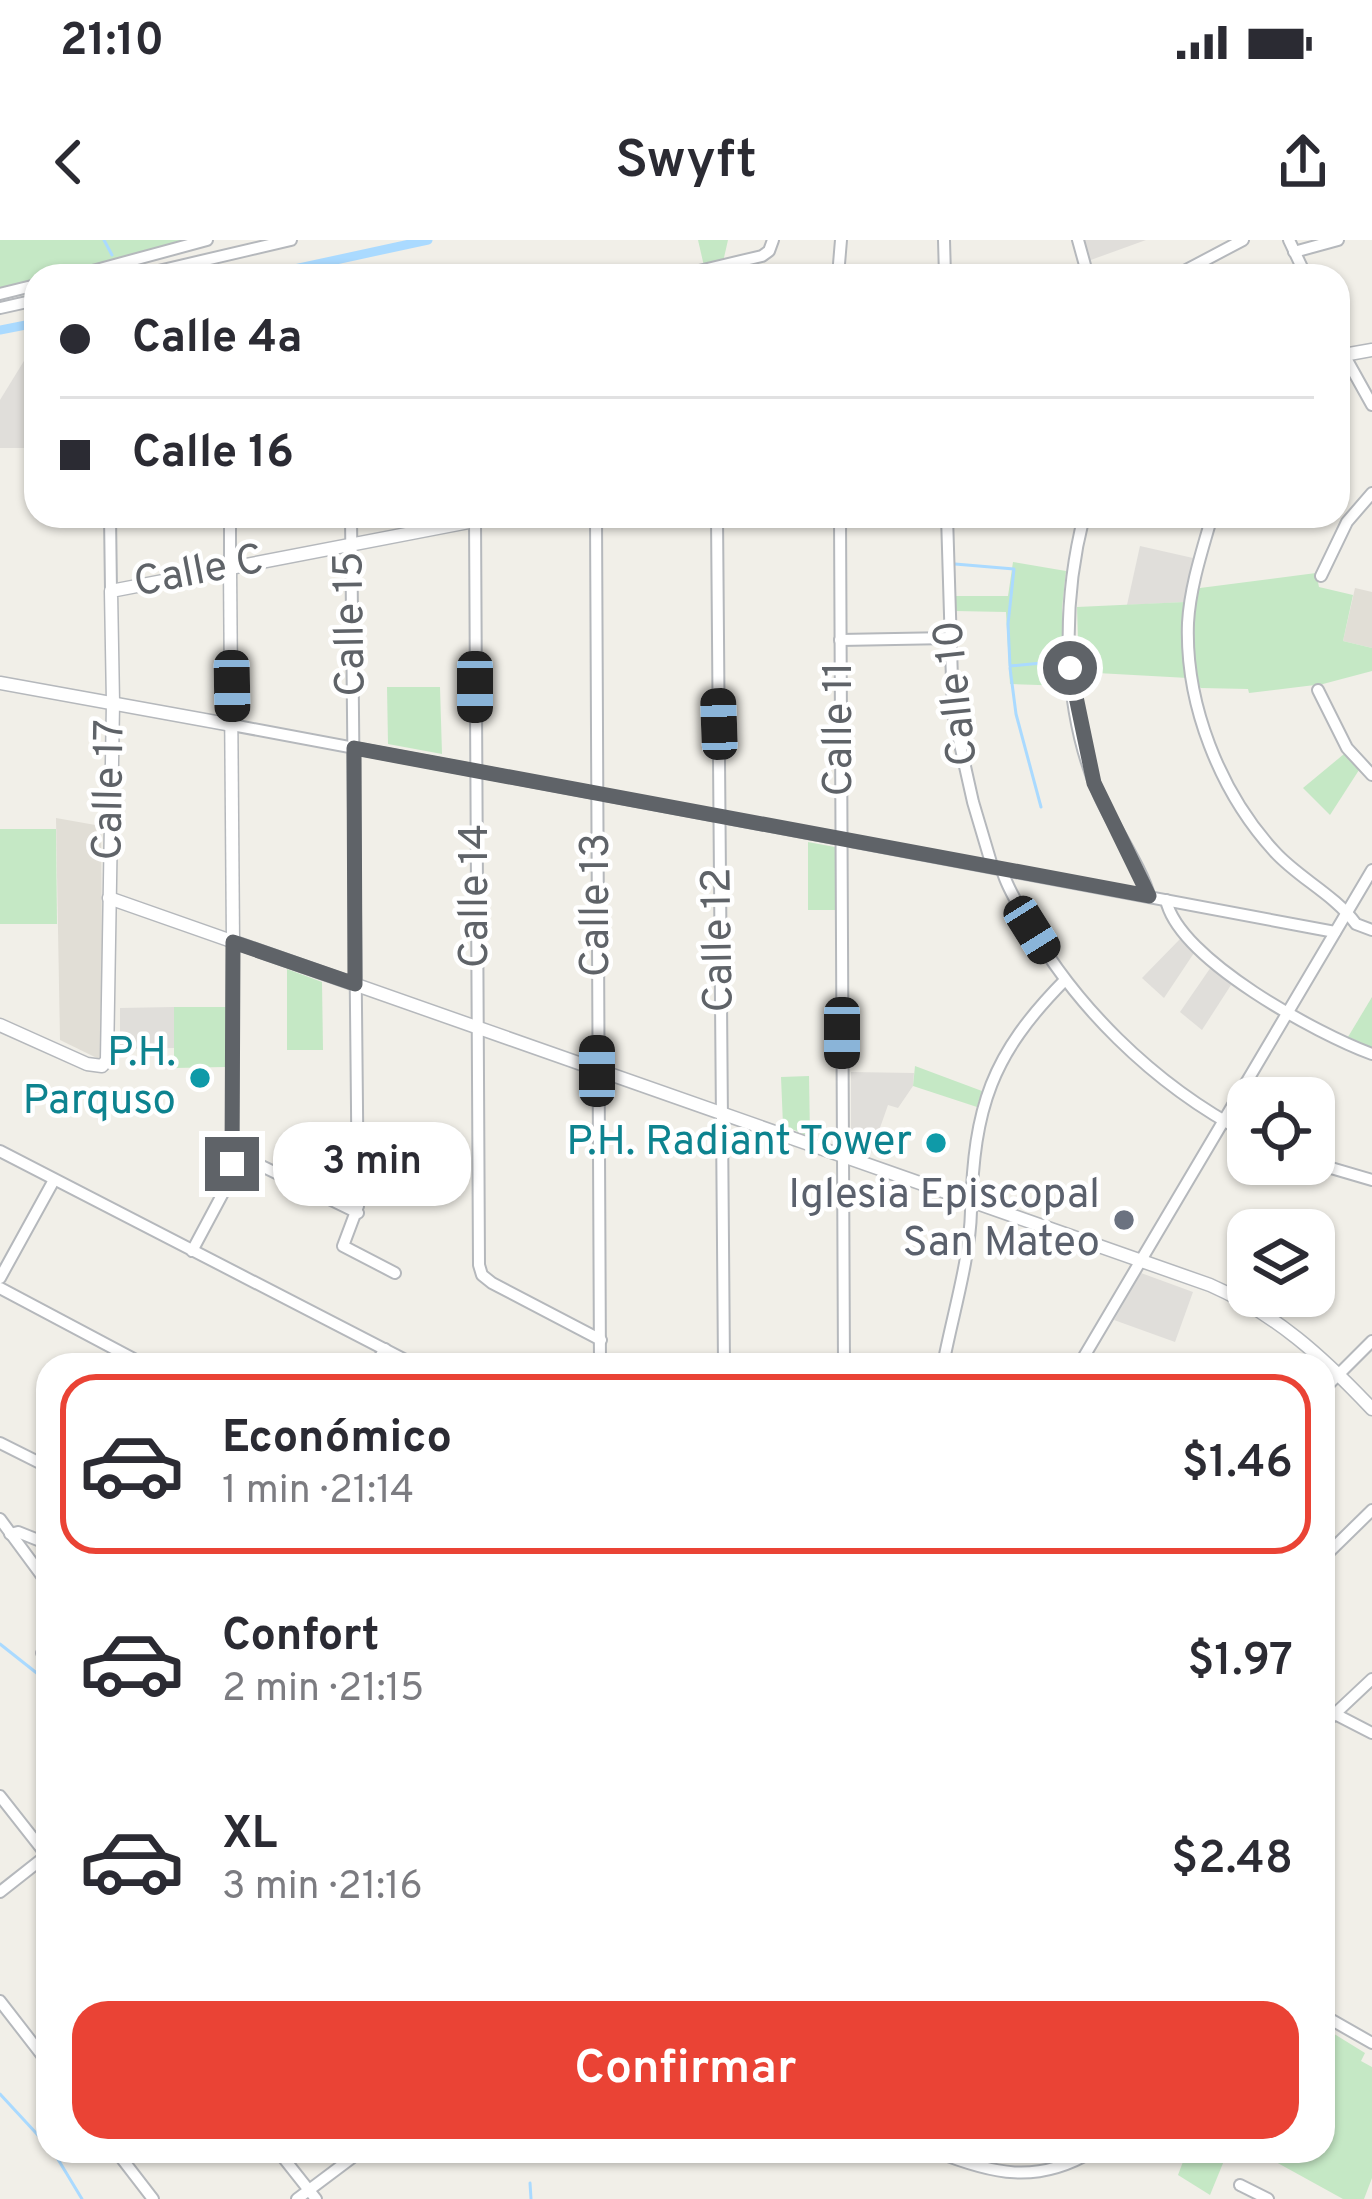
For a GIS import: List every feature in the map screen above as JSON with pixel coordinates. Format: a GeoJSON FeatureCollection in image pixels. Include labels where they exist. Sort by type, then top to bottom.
{"type":"FeatureCollection","features":[{"type":"Feature","properties":{"kind":"street"},"geometry":{"type":"LineString","coordinates":[[124,264],[207,240]]}},
{"type":"Feature","properties":{"kind":"street"},"geometry":{"type":"LineString","coordinates":[[186,264],[291,240]]}},
{"type":"Feature","properties":{"kind":"street"},"geometry":{"type":"LineString","coordinates":[[738,264],[762,256],[772,240]]}},
{"type":"Feature","properties":{"kind":"street"},"geometry":{"type":"LineString","coordinates":[[1198,264],[1243,240]]}},
{"type":"Feature","properties":{"kind":"street"},"geometry":{"type":"LineString","coordinates":[[1292,246],[1337,240]]}},
{"type":"Feature","properties":{"kind":"street"},"geometry":{"type":"LineString","coordinates":[[1350,370],[1372,405]]}},
{"type":"Feature","properties":{"kind":"street"},"geometry":{"type":"LineString","coordinates":[[1350,519],[1372,493]]}},
{"type":"Feature","properties":{"kind":"street","name":"Calle 17"},"geometry":{"type":"LineString","coordinates":[[0,1024],[87,1064],[105,1064],[109,1055],[110,528]]}},
{"type":"Feature","properties":{"kind":"street"},"geometry":{"type":"LineString","coordinates":[[192,1251],[223,1192],[232,1152],[230,528]]}},
{"type":"Feature","properties":{"kind":"street","name":"Calle 15"},"geometry":{"type":"LineString","coordinates":[[351,528],[358,1213],[343,1246],[395,1273]]}},
{"type":"Feature","properties":{"kind":"street","name":"Calle C"},"geometry":{"type":"LineString","coordinates":[[111,591],[428,528]]}},
{"type":"Feature","properties":{"kind":"street","name":"Calle 14"},"geometry":{"type":"LineString","coordinates":[[475,528],[482,1275],[601,1340]]}},
{"type":"Feature","properties":{"kind":"street","name":"Calle 13"},"geometry":{"type":"LineString","coordinates":[[596,528],[600,1353]]}},
{"type":"Feature","properties":{"kind":"street","name":"Calle 12"},"geometry":{"type":"LineString","coordinates":[[717,528],[724,1353]]}},
{"type":"Feature","properties":{"kind":"street","name":"Calle 11"},"geometry":{"type":"LineString","coordinates":[[839,528],[844,1353]]}},
{"type":"Feature","properties":{"kind":"street","name":"Calle 10"},"geometry":{"type":"LineString","coordinates":[[947,528],[960,751],[997,867],[1065,980],[1138,1057],[1227,1123]]}},
{"type":"Feature","properties":{"kind":"street"},"geometry":{"type":"LineString","coordinates":[[1082,528],[1069,615],[1076,710],[1094,783],[1149,896]]}},
{"type":"Feature","properties":{"kind":"street"},"geometry":{"type":"LineString","coordinates":[[1208,528],[1188,622],[1195,690],[1215,760],[1253,827],[1278,856],[1348,912],[1356,924],[1372,930]]}},
{"type":"Feature","properties":{"kind":"street"},"geometry":{"type":"LineString","coordinates":[[1321,576],[1344,528]]}},
{"type":"Feature","properties":{"kind":"street"},"geometry":{"type":"LineString","coordinates":[[840,640],[950,638]]}},
{"type":"Feature","properties":{"kind":"street"},"geometry":{"type":"LineString","coordinates":[[0,683],[1335,932]]}},
{"type":"Feature","properties":{"kind":"street"},"geometry":{"type":"LineString","coordinates":[[1318,690],[1347,748],[1372,775]]}},
{"type":"Feature","properties":{"kind":"street"},"geometry":{"type":"LineString","coordinates":[[1085,1353],[1372,870]]}},
{"type":"Feature","properties":{"kind":"street"},"geometry":{"type":"LineString","coordinates":[[109,898],[1210,1285],[1260,1309],[1316,1353]]}},
{"type":"Feature","properties":{"kind":"street"},"geometry":{"type":"LineString","coordinates":[[1166,900],[1168,911],[1198,946],[1235,978],[1288,1015],[1372,1054]]}},
{"type":"Feature","properties":{"kind":"street"},"geometry":{"type":"LineString","coordinates":[[945,1353],[988,1088],[1021,1027],[1065,980]]}},
{"type":"Feature","properties":{"kind":"street"},"geometry":{"type":"LineString","coordinates":[[0,1151],[392,1353]]}},
{"type":"Feature","properties":{"kind":"street"},"geometry":{"type":"LineString","coordinates":[[232,1152],[358,1213]]}},
{"type":"Feature","properties":{"kind":"street"},"geometry":{"type":"LineString","coordinates":[[1335,1169],[1372,1180]]}},
{"type":"Feature","properties":{"kind":"street"},"geometry":{"type":"LineString","coordinates":[[0,1278],[54,1180]]}},
{"type":"Feature","properties":{"kind":"street"},"geometry":{"type":"LineString","coordinates":[[0,1288],[122,1353]]}},
{"type":"Feature","properties":{"kind":"street"},"geometry":{"type":"LineString","coordinates":[[1335,1379],[1372,1341]]}},
{"type":"Feature","properties":{"kind":"street"},"geometry":{"type":"LineString","coordinates":[[382,1353],[385,1349]]}},
{"type":"Feature","properties":{"kind":"street"},"geometry":{"type":"LineString","coordinates":[[1335,1370],[1372,1409]]}},
{"type":"Feature","properties":{"kind":"street"},"geometry":{"type":"LineString","coordinates":[[0,1442],[36,1461]]}},
{"type":"Feature","properties":{"kind":"street"},"geometry":{"type":"LineString","coordinates":[[1335,1546],[1372,1510]]}},
{"type":"Feature","properties":{"kind":"street"},"geometry":{"type":"LineString","coordinates":[[0,1520],[36,1568]]}},
{"type":"Feature","properties":{"kind":"street"},"geometry":{"type":"LineString","coordinates":[[10,1534],[36,1539]]}},
{"type":"Feature","properties":{"kind":"street"},"geometry":{"type":"LineString","coordinates":[[1372,1679],[1335,1714],[1372,1733]]}},
{"type":"Feature","properties":{"kind":"street"},"geometry":{"type":"LineString","coordinates":[[0,1796],[36,1842]]}},
{"type":"Feature","properties":{"kind":"street"},"geometry":{"type":"LineString","coordinates":[[0,1892],[36,1864]]}},
{"type":"Feature","properties":{"kind":"street"},"geometry":{"type":"LineString","coordinates":[[0,2001],[36,2048]]}},
{"type":"Feature","properties":{"kind":"street"},"geometry":{"type":"LineString","coordinates":[[1335,2022],[1372,2043]]}},
{"type":"Feature","properties":{"kind":"street"},"geometry":{"type":"LineString","coordinates":[[125,2163],[153,2199]]}},
{"type":"Feature","properties":{"kind":"street"},"geometry":{"type":"LineString","coordinates":[[287,2163],[312,2194]]}},
{"type":"Feature","properties":{"kind":"street"},"geometry":{"type":"LineString","coordinates":[[297,2199],[312,2194],[347,2163]]}},
{"type":"Feature","properties":{"kind":"street"},"geometry":{"type":"LineString","coordinates":[[968,2163],[1022,2173],[1064,2163]]}},
{"type":"Feature","properties":{"kind":"street"},"geometry":{"type":"LineString","coordinates":[[1240,2185],[1268,2199]]}},
{"type":"Feature","properties":{"kind":"shaded area"},"geometry":{"type":"Polygon","coordinates":[[[1082,240],[1146,240],[1088,261],[1082,240]]]}},
{"type":"Feature","properties":{"kind":"shaded area"},"geometry":{"type":"Polygon","coordinates":[[[24,361],[24,448],[0,448],[0,400],[24,361]]]}},
{"type":"Feature","properties":{"kind":"shaded area"},"geometry":{"type":"Polygon","coordinates":[[[1140,546],[1193,558],[1185,602],[1127,605],[1140,546]]]}},
{"type":"Feature","properties":{"kind":"shaded area"},"geometry":{"type":"Polygon","coordinates":[[[1355,588],[1372,592],[1372,648],[1343,641],[1355,588]]]}},
{"type":"Feature","properties":{"kind":"shaded area"},"geometry":{"type":"Polygon","coordinates":[[[56,818],[101,826],[103,1055],[99,1059],[60,1040],[56,818]]]}},
{"type":"Feature","properties":{"kind":"shaded area"},"geometry":{"type":"Polygon","coordinates":[[[1181,938],[1194,953],[1164,998],[1142,978],[1181,938]]]}},
{"type":"Feature","properties":{"kind":"shaded area"},"geometry":{"type":"Polygon","coordinates":[[[1211,967],[1231,985],[1202,1030],[1180,1012],[1211,967]]]}},
{"type":"Feature","properties":{"kind":"shaded area"},"geometry":{"type":"Polygon","coordinates":[[[174,1007],[174,1048],[120,1049],[120,1008],[174,1007]]]}},
{"type":"Feature","properties":{"kind":"shaded area"},"geometry":{"type":"Polygon","coordinates":[[[851,1072],[914,1073],[913,1086],[898,1108],[888,1105],[870,1156],[851,1149],[851,1072]]]}},
{"type":"Feature","properties":{"kind":"shaded area"},"geometry":{"type":"Polygon","coordinates":[[[1141,1273],[1193,1292],[1175,1342],[1114,1320],[1141,1273]]]}},
{"type":"Feature","properties":{"kind":"green space"},"geometry":{"type":"Polygon","coordinates":[[[0,240],[200,240],[102,264],[24,264],[24,283],[0,288],[0,240]]]}},
{"type":"Feature","properties":{"kind":"green space"},"geometry":{"type":"Polygon","coordinates":[[[698,240],[728,240],[723,262],[704,264],[698,240]]]}},
{"type":"Feature","properties":{"kind":"green space"},"geometry":{"type":"Polygon","coordinates":[[[1013,562],[1066,571],[1062,608],[1068,686],[1010,684],[1006,612],[955,611],[954,596],[1008,596],[1013,562]]]}},
{"type":"Feature","properties":{"kind":"green space"},"geometry":{"type":"Polygon","coordinates":[[[1316,573],[1319,587],[1353,595],[1343,641],[1372,648],[1372,671],[1323,684],[1249,693],[1248,689],[1201,688],[1188,678],[1079,672],[1077,607],[1185,602],[1200,588],[1316,573]]]}},
{"type":"Feature","properties":{"kind":"green space"},"geometry":{"type":"Polygon","coordinates":[[[387,687],[440,687],[442,754],[388,744],[387,687]]]}},
{"type":"Feature","properties":{"kind":"green space"},"geometry":{"type":"Polygon","coordinates":[[[1344,754],[1359,770],[1330,815],[1303,788],[1344,754]]]}},
{"type":"Feature","properties":{"kind":"green space"},"geometry":{"type":"Polygon","coordinates":[[[0,829],[56,829],[57,924],[0,924],[0,829]]]}},
{"type":"Feature","properties":{"kind":"green space"},"geometry":{"type":"Polygon","coordinates":[[[808,842],[835,847],[835,910],[808,910],[808,842]]]}},
{"type":"Feature","properties":{"kind":"green space"},"geometry":{"type":"Polygon","coordinates":[[[287,969],[322,982],[323,1050],[287,1050],[287,969]]]}},
{"type":"Feature","properties":{"kind":"green space"},"geometry":{"type":"Polygon","coordinates":[[[1372,997],[1372,1048],[1348,1037],[1372,997]]]}},
{"type":"Feature","properties":{"kind":"green space"},"geometry":{"type":"Polygon","coordinates":[[[174,1007],[226,1007],[225,1067],[174,1068],[174,1007]]]}},
{"type":"Feature","properties":{"kind":"green space"},"geometry":{"type":"Polygon","coordinates":[[[915,1066],[982,1091],[977,1107],[913,1086],[915,1066]]]}},
{"type":"Feature","properties":{"kind":"green space"},"geometry":{"type":"Polygon","coordinates":[[[809,1076],[810,1137],[783,1125],[781,1077],[809,1076]]]}},
{"type":"Feature","properties":{"kind":"green space"},"geometry":{"type":"Polygon","coordinates":[[[1335,2034],[1365,2053],[1361,2061],[1372,2067],[1372,2178],[1364,2199],[1343,2199],[1278,2163],[1335,2163],[1335,2034]]]}},
{"type":"Feature","properties":{"kind":"green space"},"geometry":{"type":"Polygon","coordinates":[[[1182,2163],[1223,2163],[1210,2195],[1178,2175],[1182,2163]]]}},
{"type":"Feature","properties":{"kind":"waterway"},"geometry":{"type":"LineString","coordinates":[[104,240],[112,255]]}},
{"type":"Feature","properties":{"kind":"waterway"},"geometry":{"type":"LineString","coordinates":[[317,264],[428,240]]}},
{"type":"Feature","properties":{"kind":"waterway"},"geometry":{"type":"LineString","coordinates":[[0,330],[24,325]]}},
{"type":"Feature","properties":{"kind":"waterway"},"geometry":{"type":"LineString","coordinates":[[955,564],[1014,569],[1008,624],[1010,666],[1062,661]]}},
{"type":"Feature","properties":{"kind":"waterway"},"geometry":{"type":"LineString","coordinates":[[1010,668],[1016,714],[1041,807]]}},
{"type":"Feature","properties":{"kind":"waterway"},"geometry":{"type":"LineString","coordinates":[[0,1644],[36,1672]]}},
{"type":"Feature","properties":{"kind":"waterway"},"geometry":{"type":"LineString","coordinates":[[0,2094],[36,2133]]}},
{"type":"Feature","properties":{"kind":"waterway"},"geometry":{"type":"LineString","coordinates":[[60,2163],[82,2199]]}},
{"type":"Feature","properties":{"kind":"waterway"},"geometry":{"type":"LineString","coordinates":[[530,2183],[531,2199]]}},
{"type":"Feature","properties":{"kind":"place","name":"P.H. Parquso"},"geometry":{"type":"Point","coordinates":[200,1078]}},
{"type":"Feature","properties":{"kind":"place","name":"P.H. Radiant Tower"},"geometry":{"type":"Point","coordinates":[936,1143]}},
{"type":"Feature","properties":{"kind":"place","name":"Iglesia Episcopal San Mateo"},"geometry":{"type":"Point","coordinates":[1124,1220]}},
{"type":"Feature","properties":{"kind":"route"},"geometry":{"type":"LineString","coordinates":[[232,1164],[233,942],[355,984],[354,748],[1149,896],[1094,783],[1070,668]]}}]}
